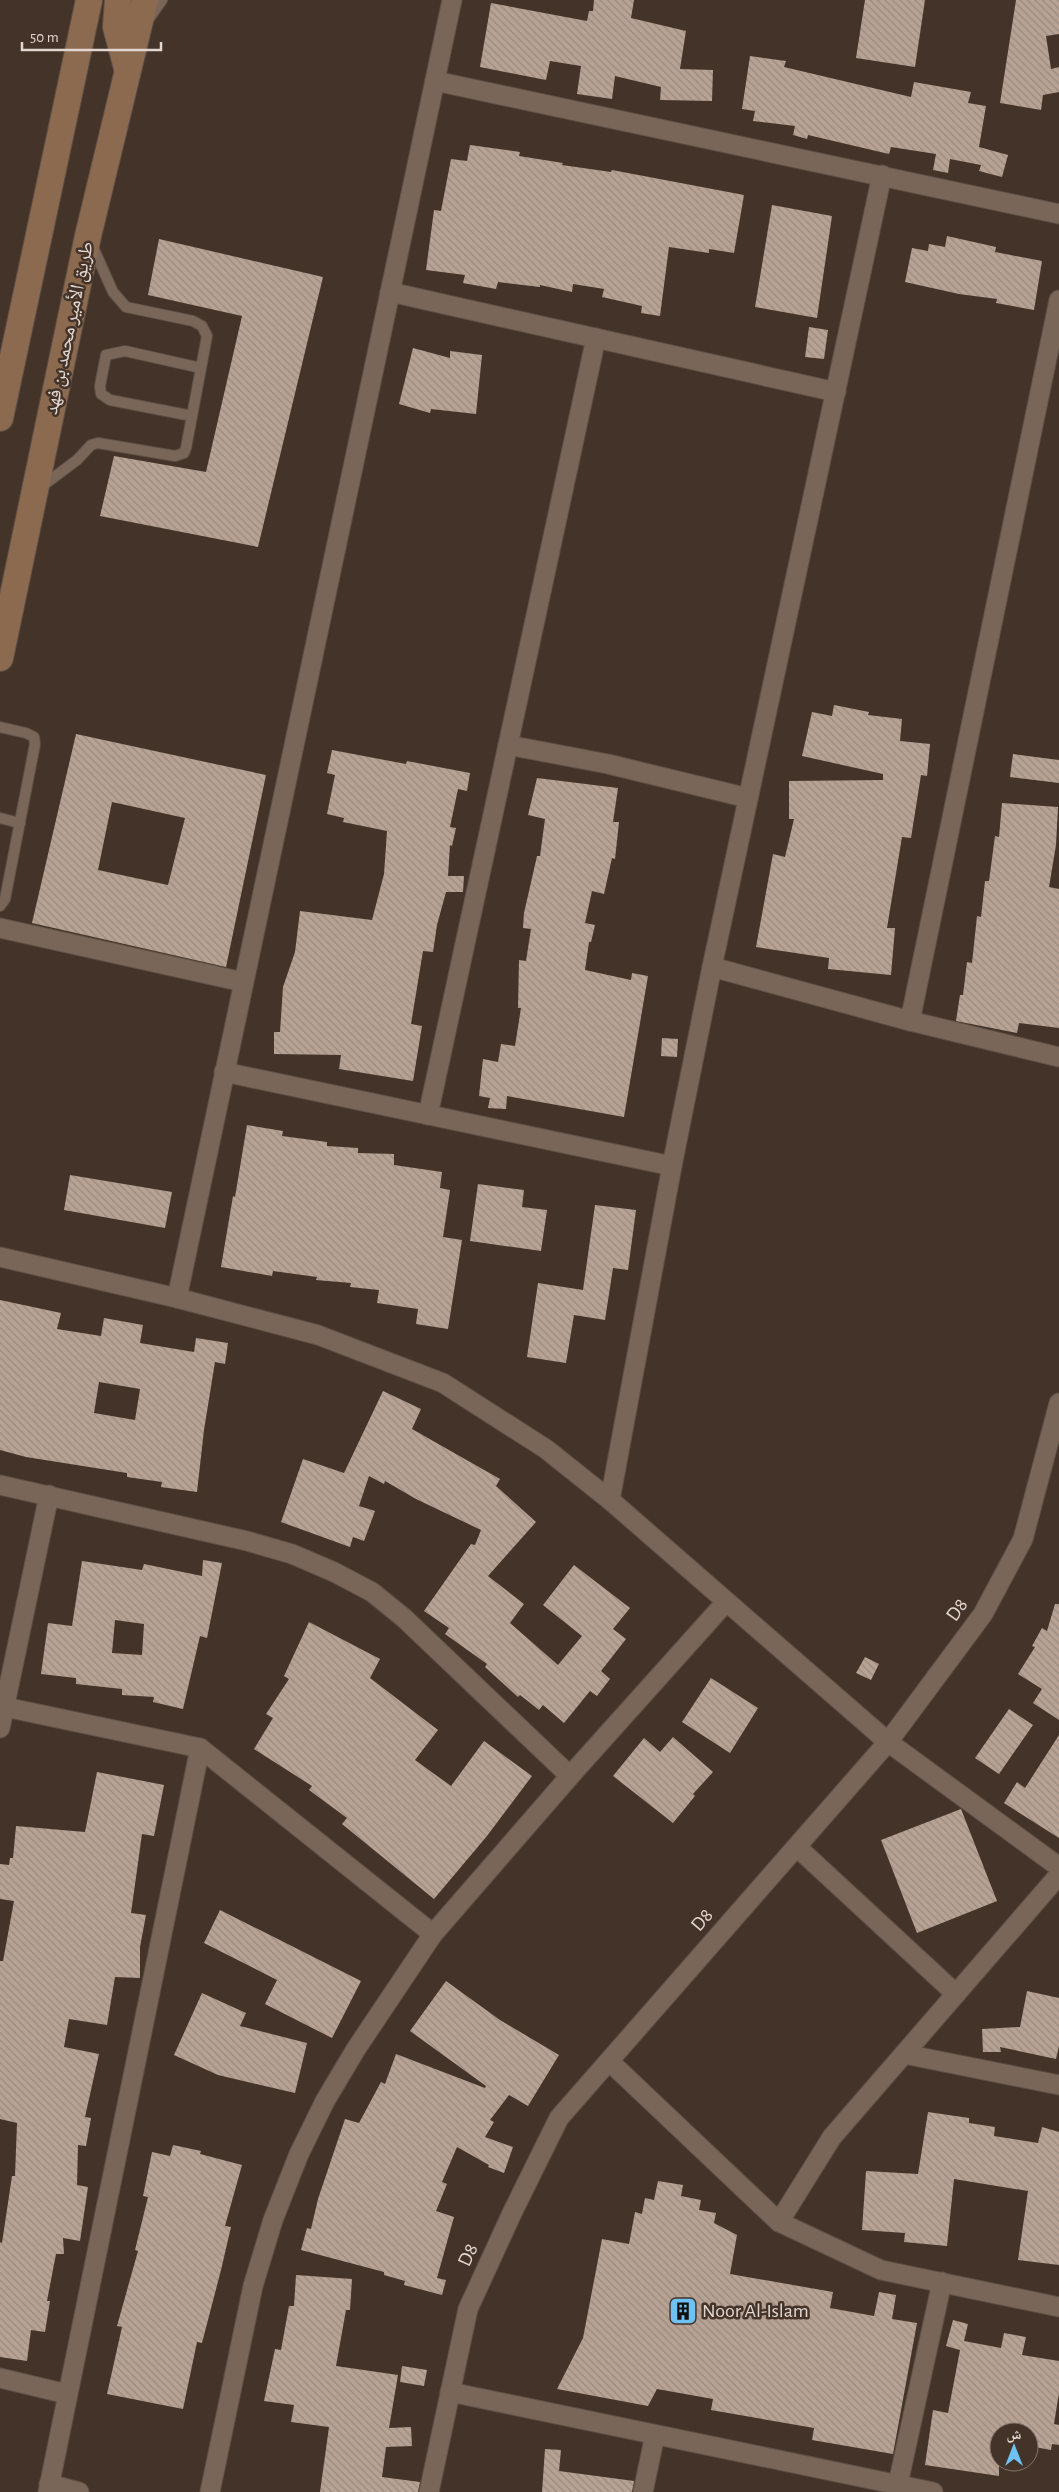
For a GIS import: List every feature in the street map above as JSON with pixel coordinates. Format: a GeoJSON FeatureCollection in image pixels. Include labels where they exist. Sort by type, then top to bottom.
{"type":"FeatureCollection","features":[{"type":"Feature","properties":{"kind":"street"},"geometry":{"type":"LineString","coordinates":[[118,0],[116,27],[128,71]]}},
{"type":"Feature","properties":{"kind":"street"},"geometry":{"type":"LineString","coordinates":[[176,1298],[452,0]]}},
{"type":"Feature","properties":{"kind":"street","name":"طريق الأمير محمد بن فهد"},"geometry":{"type":"LineString","coordinates":[[0,658],[88,236],[134,44],[149,1]]}},
{"type":"Feature","properties":{"kind":"street"},"geometry":{"type":"LineString","coordinates":[[0,418],[85,8]]}},
{"type":"Feature","properties":{"kind":"street"},"geometry":{"type":"LineString","coordinates":[[435,82],[882,175],[1059,214]]}},
{"type":"Feature","properties":{"kind":"street"},"geometry":{"type":"LineString","coordinates":[[610,1500],[672,1166],[712,967],[882,175]]}},
{"type":"Feature","properties":{"kind":"street"},"geometry":{"type":"LineString","coordinates":[[390,292],[836,392]]}},
{"type":"Feature","properties":{"kind":"street"},"geometry":{"type":"LineString","coordinates":[[910,1021],[1059,300]]}},
{"type":"Feature","properties":{"kind":"street"},"geometry":{"type":"LineString","coordinates":[[428,1115],[596,338]]}},
{"type":"Feature","properties":{"kind":"street"},"geometry":{"type":"LineString","coordinates":[[508,745],[608,764],[748,798]]}},
{"type":"Feature","properties":{"kind":"street"},"geometry":{"type":"LineString","coordinates":[[0,928],[244,982]]}},
{"type":"Feature","properties":{"kind":"street"},"geometry":{"type":"LineString","coordinates":[[712,967],[910,1021],[1059,1057]]}},
{"type":"Feature","properties":{"kind":"street"},"geometry":{"type":"LineString","coordinates":[[224,1072],[672,1166]]}},
{"type":"Feature","properties":{"kind":"street"},"geometry":{"type":"LineString","coordinates":[[0,1257],[176,1298],[318,1335],[443,1383],[546,1449],[610,1500],[888,1742],[1059,1867]]}},
{"type":"Feature","properties":{"kind":"street","name":"D8"},"geometry":{"type":"LineString","coordinates":[[429,2492],[468,2309],[513,2210],[559,2118],[888,1742],[983,1614],[1023,1539],[1059,1403]]}},
{"type":"Feature","properties":{"kind":"street"},"geometry":{"type":"LineString","coordinates":[[0,1485],[256,1543],[292,1554],[342,1576],[372,1592],[404,1618],[570,1776]]}},
{"type":"Feature","properties":{"kind":"street"},"geometry":{"type":"LineString","coordinates":[[0,1728],[49,1495]]}},
{"type":"Feature","properties":{"kind":"street"},"geometry":{"type":"LineString","coordinates":[[210,2492],[253,2286],[273,2220],[289,2179],[325,2101],[347,2064],[433,1934],[570,1776],[726,1602]]}},
{"type":"Feature","properties":{"kind":"street"},"geometry":{"type":"LineString","coordinates":[[5,1707],[200,1748],[433,1934]]}},
{"type":"Feature","properties":{"kind":"street"},"geometry":{"type":"LineString","coordinates":[[79,2492],[48,2488],[200,1748]]}},
{"type":"Feature","properties":{"kind":"street"},"geometry":{"type":"LineString","coordinates":[[797,1846],[956,1994]]}},
{"type":"Feature","properties":{"kind":"street"},"geometry":{"type":"LineString","coordinates":[[778,2222],[832,2137],[1059,1875]]}},
{"type":"Feature","properties":{"kind":"street"},"geometry":{"type":"LineString","coordinates":[[904,2054],[1059,2085]]}},
{"type":"Feature","properties":{"kind":"street"},"geometry":{"type":"LineString","coordinates":[[609,2060],[778,2222],[881,2270],[1059,2307]]}},
{"type":"Feature","properties":{"kind":"street"},"geometry":{"type":"LineString","coordinates":[[898,2484],[942,2282]]}},
{"type":"Feature","properties":{"kind":"street"},"geometry":{"type":"LineString","coordinates":[[0,2378],[67,2394]]}},
{"type":"Feature","properties":{"kind":"street"},"geometry":{"type":"LineString","coordinates":[[450,2392],[654,2435],[874,2486],[898,2484],[934,2492]]}},
{"type":"Feature","properties":{"kind":"street"},"geometry":{"type":"LineString","coordinates":[[643,2492],[654,2435]]}},
{"type":"Feature","properties":{"kind":"lane"},"geometry":{"type":"LineString","coordinates":[[35,492],[77,460],[90,445],[98,443],[175,456],[184,453],[192,416],[207,336],[202,326],[193,322],[126,307],[113,292],[88,236]]}},
{"type":"Feature","properties":{"kind":"lane"},"geometry":{"type":"LineString","coordinates":[[192,416],[110,400],[101,394],[100,386],[106,355],[115,352],[125,351],[201,368]]}},
{"type":"Feature","properties":{"kind":"lane"},"geometry":{"type":"LineString","coordinates":[[0,727],[26,733],[34,737],[36,744],[5,899],[0,906]]}},
{"type":"Feature","properties":{"kind":"lane"},"geometry":{"type":"LineString","coordinates":[[0,818],[20,823]]}},
{"type":"Feature","properties":{"kind":"building"},"geometry":{"type":"Polygon","coordinates":[[[594,0],[634,0],[631,18],[686,31],[680,69],[713,70],[712,101],[660,100],[661,87],[615,76],[612,99],[577,94],[581,66],[550,61],[546,80],[480,67],[491,3],[587,21],[589,11],[593,11],[594,0]]]}},
{"type":"Feature","properties":{"kind":"building"},"geometry":{"type":"Polygon","coordinates":[[[865,0],[925,0],[915,67],[856,58],[865,0]]]}},
{"type":"Feature","properties":{"kind":"building"},"geometry":{"type":"Polygon","coordinates":[[[1016,0],[1059,0],[1059,34],[1046,36],[1051,69],[1059,67],[1059,92],[1043,95],[1041,110],[1000,103],[1016,0]]]}},
{"type":"Feature","properties":{"kind":"building"},"geometry":{"type":"Polygon","coordinates":[[[750,56],[786,61],[784,67],[911,97],[914,82],[971,92],[968,103],[986,106],[979,147],[1008,155],[1002,177],[979,171],[981,165],[950,159],[948,173],[933,170],[936,154],[891,147],[889,154],[808,135],[807,139],[793,135],[795,126],[753,121],[755,111],[742,109],[750,56]]]}},
{"type":"Feature","properties":{"kind":"building"},"geometry":{"type":"Polygon","coordinates":[[[470,145],[520,152],[519,156],[563,163],[562,165],[611,172],[612,170],[744,195],[734,253],[709,249],[709,253],[669,247],[660,316],[641,313],[642,306],[602,297],[604,289],[573,284],[572,292],[540,285],[540,287],[498,282],[496,289],[463,283],[465,275],[426,270],[434,210],[441,211],[451,159],[467,161],[470,145]]]}},
{"type":"Feature","properties":{"kind":"building"},"geometry":{"type":"Polygon","coordinates":[[[772,205],[832,216],[817,318],[755,307],[772,205]]]}},
{"type":"Feature","properties":{"kind":"building"},"geometry":{"type":"Polygon","coordinates":[[[947,236],[996,247],[995,252],[1042,261],[1034,310],[996,303],[997,299],[959,294],[905,282],[912,248],[928,251],[929,244],[945,247],[947,236]]]}},
{"type":"Feature","properties":{"kind":"building"},"geometry":{"type":"Polygon","coordinates":[[[159,239],[323,277],[258,547],[100,516],[114,456],[206,472],[242,316],[148,295],[159,239]]]}},
{"type":"Feature","properties":{"kind":"building"},"geometry":{"type":"Polygon","coordinates":[[[809,327],[828,330],[824,359],[805,357],[809,327]]]}},
{"type":"Feature","properties":{"kind":"building"},"geometry":{"type":"Polygon","coordinates":[[[413,348],[450,358],[450,351],[482,355],[476,414],[431,409],[430,413],[399,404],[413,348]]]}},
{"type":"Feature","properties":{"kind":"building"},"geometry":{"type":"Polygon","coordinates":[[[834,705],[869,712],[868,715],[902,719],[900,741],[930,744],[927,776],[921,775],[911,838],[902,837],[887,928],[895,928],[891,975],[828,969],[829,958],[756,947],[773,854],[785,857],[794,819],[789,819],[789,781],[883,780],[883,774],[802,756],[812,712],[832,716],[834,705]]]}},
{"type":"Feature","properties":{"kind":"building"},"geometry":{"type":"Polygon","coordinates":[[[76,734],[266,775],[226,967],[32,923],[76,734]],[[112,802],[98,870],[168,885],[185,818],[112,802]]]}},
{"type":"Feature","properties":{"kind":"building"},"geometry":{"type":"Polygon","coordinates":[[[332,750],[406,764],[407,761],[470,773],[467,791],[458,789],[450,827],[456,828],[452,846],[450,845],[448,876],[464,876],[463,892],[446,892],[437,925],[433,952],[423,951],[411,1024],[422,1026],[413,1081],[339,1069],[341,1055],[274,1054],[274,1032],[280,1032],[283,987],[295,952],[300,911],[372,920],[384,874],[387,831],[343,822],[344,818],[327,814],[335,775],[327,773],[332,750]]]}},
{"type":"Feature","properties":{"kind":"building"},"geometry":{"type":"Polygon","coordinates":[[[1013,754],[1059,760],[1059,783],[1010,777],[1013,754]]]}},
{"type":"Feature","properties":{"kind":"building"},"geometry":{"type":"Polygon","coordinates":[[[537,778],[618,788],[613,822],[619,822],[615,859],[612,858],[604,894],[592,891],[585,923],[595,925],[591,942],[589,942],[585,970],[631,980],[632,973],[648,976],[624,1117],[507,1096],[506,1109],[488,1108],[490,1098],[479,1096],[483,1059],[498,1062],[501,1044],[515,1046],[521,1008],[518,1008],[519,960],[526,961],[531,929],[523,928],[524,913],[537,856],[540,856],[545,819],[528,815],[537,778]]]}},
{"type":"Feature","properties":{"kind":"building"},"geometry":{"type":"Polygon","coordinates":[[[1002,803],[1058,807],[1056,845],[1049,887],[1059,889],[1059,1028],[1019,1023],[1017,1033],[956,1021],[960,995],[963,995],[967,962],[972,963],[977,916],[981,917],[985,881],[989,881],[995,836],[999,837],[1002,803]]]}},
{"type":"Feature","properties":{"kind":"building"},"geometry":{"type":"Polygon","coordinates":[[[662,1038],[678,1039],[677,1057],[661,1056],[662,1038]]]}},
{"type":"Feature","properties":{"kind":"building"},"geometry":{"type":"Polygon","coordinates":[[[247,1125],[283,1131],[282,1136],[327,1142],[327,1146],[358,1148],[358,1153],[394,1154],[394,1165],[442,1172],[440,1188],[450,1190],[443,1237],[462,1240],[448,1329],[416,1324],[418,1309],[377,1303],[379,1290],[350,1287],[351,1283],[316,1280],[317,1277],[273,1271],[272,1276],[221,1267],[247,1125]]]}},
{"type":"Feature","properties":{"kind":"building"},"geometry":{"type":"Polygon","coordinates":[[[70,1175],[172,1192],[165,1228],[64,1210],[70,1175]]]}},
{"type":"Feature","properties":{"kind":"building"},"geometry":{"type":"Polygon","coordinates":[[[478,1184],[524,1190],[522,1207],[547,1210],[541,1251],[470,1241],[478,1184]]]}},
{"type":"Feature","properties":{"kind":"building"},"geometry":{"type":"Polygon","coordinates":[[[595,1205],[636,1210],[628,1270],[613,1268],[605,1320],[574,1315],[566,1363],[527,1357],[538,1283],[583,1290],[595,1205]]]}},
{"type":"Feature","properties":{"kind":"building"},"geometry":{"type":"Polygon","coordinates":[[[0,1300],[61,1313],[57,1329],[101,1336],[104,1318],[143,1325],[140,1343],[194,1352],[196,1338],[228,1343],[225,1364],[215,1362],[204,1430],[197,1492],[161,1487],[162,1482],[127,1477],[127,1473],[26,1457],[0,1450],[0,1300]],[[99,1382],[94,1413],[135,1420],[140,1389],[99,1382]]]}},
{"type":"Feature","properties":{"kind":"building"},"geometry":{"type":"Polygon","coordinates":[[[383,1391],[421,1409],[412,1429],[500,1479],[496,1486],[536,1522],[488,1576],[524,1604],[510,1623],[558,1665],[582,1636],[543,1605],[574,1565],[630,1608],[613,1629],[626,1639],[601,1671],[610,1679],[597,1696],[590,1691],[564,1723],[543,1705],[539,1710],[520,1695],[518,1697],[485,1667],[487,1664],[445,1634],[449,1628],[424,1611],[471,1544],[475,1545],[481,1530],[416,1499],[385,1481],[384,1484],[369,1476],[359,1506],[375,1511],[364,1541],[353,1537],[350,1547],[281,1522],[303,1459],[344,1473],[383,1391]]]}},
{"type":"Feature","properties":{"kind":"building"},"geometry":{"type":"Polygon","coordinates":[[[203,1560],[222,1563],[207,1638],[200,1636],[183,1709],[153,1702],[154,1697],[122,1695],[122,1689],[76,1684],[76,1678],[41,1674],[48,1623],[72,1626],[82,1561],[142,1570],[144,1564],[202,1576],[203,1560]],[[115,1620],[112,1653],[142,1655],[144,1624],[115,1620]]]}},
{"type":"Feature","properties":{"kind":"building"},"geometry":{"type":"Polygon","coordinates":[[[1055,1604],[1059,1604],[1059,1720],[1033,1703],[1042,1689],[1018,1674],[1035,1647],[1032,1646],[1042,1628],[1047,1631],[1055,1604]]]}},
{"type":"Feature","properties":{"kind":"building"},"geometry":{"type":"Polygon","coordinates":[[[309,1622],[380,1659],[370,1678],[438,1730],[415,1760],[451,1786],[484,1741],[532,1776],[487,1836],[434,1899],[342,1824],[347,1818],[309,1790],[312,1786],[254,1749],[273,1718],[266,1714],[289,1679],[284,1676],[309,1622]]]}},
{"type":"Feature","properties":{"kind":"building"},"geometry":{"type":"Polygon","coordinates":[[[865,1657],[879,1664],[871,1680],[856,1673],[865,1657]]]}},
{"type":"Feature","properties":{"kind":"building"},"geometry":{"type":"Polygon","coordinates":[[[711,1678],[758,1708],[730,1753],[682,1722],[711,1678]]]}},
{"type":"Feature","properties":{"kind":"building"},"geometry":{"type":"Polygon","coordinates":[[[1009,1709],[1033,1725],[999,1774],[975,1758],[1009,1709]]]}},
{"type":"Feature","properties":{"kind":"building"},"geometry":{"type":"Polygon","coordinates":[[[1059,1735],[1059,1838],[1004,1803],[1017,1782],[1025,1788],[1059,1735]]]}},
{"type":"Feature","properties":{"kind":"building"},"geometry":{"type":"Polygon","coordinates":[[[673,1737],[713,1772],[693,1794],[695,1796],[673,1823],[613,1776],[644,1738],[660,1752],[673,1737]]]}},
{"type":"Feature","properties":{"kind":"building"},"geometry":{"type":"Polygon","coordinates":[[[97,1772],[164,1785],[154,1836],[142,1834],[131,1913],[146,1915],[140,1947],[140,1978],[115,1977],[107,2025],[69,2019],[64,2047],[99,2054],[85,2117],[91,2118],[86,2146],[78,2145],[77,2185],[88,2187],[80,2241],[63,2238],[64,2254],[56,2254],[47,2301],[50,2301],[45,2332],[31,2330],[27,2361],[0,2357],[0,2242],[2,2243],[12,2176],[15,2176],[17,2123],[0,2119],[0,1961],[3,1961],[14,1901],[0,1899],[0,1864],[9,1865],[10,1858],[13,1858],[16,1826],[85,1832],[97,1772]]]}},
{"type":"Feature","properties":{"kind":"building"},"geometry":{"type":"Polygon","coordinates":[[[961,1809],[997,1901],[917,1933],[881,1840],[961,1809]]]}},
{"type":"Feature","properties":{"kind":"building"},"geometry":{"type":"Polygon","coordinates":[[[220,1910],[361,1981],[332,2038],[265,2004],[277,1980],[204,1943],[220,1910]]]}},
{"type":"Feature","properties":{"kind":"building"},"geometry":{"type":"Polygon","coordinates":[[[446,1981],[500,2020],[559,2055],[528,2106],[509,2095],[490,2120],[494,2122],[485,2137],[513,2147],[504,2173],[488,2167],[489,2165],[457,2147],[442,2182],[447,2184],[436,2211],[454,2217],[437,2278],[446,2280],[442,2295],[404,2285],[405,2281],[384,2275],[384,2272],[301,2250],[307,2228],[311,2229],[318,2199],[345,2119],[359,2123],[381,2082],[385,2084],[396,2054],[485,2088],[486,2086],[410,2031],[446,1981]]]}},
{"type":"Feature","properties":{"kind":"building"},"geometry":{"type":"Polygon","coordinates":[[[1027,1991],[1059,1998],[1059,2046],[1056,2059],[1000,2047],[1001,2052],[983,2052],[982,2029],[1020,2027],[1027,1991]]]}},
{"type":"Feature","properties":{"kind":"building"},"geometry":{"type":"Polygon","coordinates":[[[202,1993],[246,2013],[240,2026],[307,2043],[295,2093],[218,2075],[174,2055],[202,1993]]]}},
{"type":"Feature","properties":{"kind":"building"},"geometry":{"type":"Polygon","coordinates":[[[928,2112],[969,2118],[969,2123],[995,2127],[994,2136],[1038,2143],[1042,2127],[1059,2132],[1059,2265],[1018,2260],[1028,2191],[954,2179],[947,2246],[904,2242],[905,2233],[862,2230],[866,2171],[918,2174],[928,2112]]]}},
{"type":"Feature","properties":{"kind":"building"},"geometry":{"type":"Polygon","coordinates":[[[173,2145],[201,2151],[200,2154],[242,2165],[225,2226],[231,2227],[221,2270],[202,2343],[197,2342],[183,2409],[107,2394],[122,2327],[117,2326],[138,2251],[135,2250],[148,2197],[143,2196],[152,2152],[170,2156],[173,2145]]]}},
{"type":"Feature","properties":{"kind":"building"},"geometry":{"type":"Polygon","coordinates":[[[658,2181],[683,2185],[681,2196],[701,2200],[699,2210],[716,2213],[714,2223],[737,2235],[730,2274],[833,2292],[830,2308],[874,2316],[879,2292],[896,2295],[892,2319],[917,2323],[893,2454],[812,2440],[814,2428],[711,2410],[713,2399],[657,2389],[648,2406],[557,2389],[583,2338],[602,2239],[629,2244],[635,2212],[642,2214],[645,2198],[654,2200],[658,2181]]]}},
{"type":"Feature","properties":{"kind":"building"},"geometry":{"type":"Polygon","coordinates":[[[296,2275],[352,2279],[350,2310],[346,2310],[336,2366],[398,2375],[389,2428],[411,2427],[412,2446],[386,2447],[382,2477],[420,2482],[418,2492],[320,2492],[329,2427],[291,2422],[294,2405],[264,2401],[275,2349],[281,2350],[289,2306],[294,2306],[296,2275]]]}},
{"type":"Feature","properties":{"kind":"building"},"geometry":{"type":"Polygon","coordinates":[[[953,2320],[968,2324],[964,2341],[1001,2348],[1004,2333],[1026,2337],[1022,2355],[1059,2361],[1059,2393],[1054,2424],[1059,2425],[1059,2445],[1052,2444],[1051,2450],[1039,2448],[1039,2422],[989,2422],[989,2472],[999,2472],[999,2476],[925,2465],[933,2410],[948,2413],[960,2350],[946,2346],[953,2320]]]}},
{"type":"Feature","properties":{"kind":"building"},"geometry":{"type":"Polygon","coordinates":[[[402,2366],[427,2370],[424,2386],[400,2382],[402,2366]]]}},
{"type":"Feature","properties":{"kind":"building"},"geometry":{"type":"Polygon","coordinates":[[[545,2449],[561,2450],[559,2471],[634,2481],[632,2492],[542,2492],[545,2449]]]}},
{"type":"Feature","properties":{"kind":"place","name":"Noor Al-Islam"},"geometry":{"type":"Point","coordinates":[683,2311]}}]}
